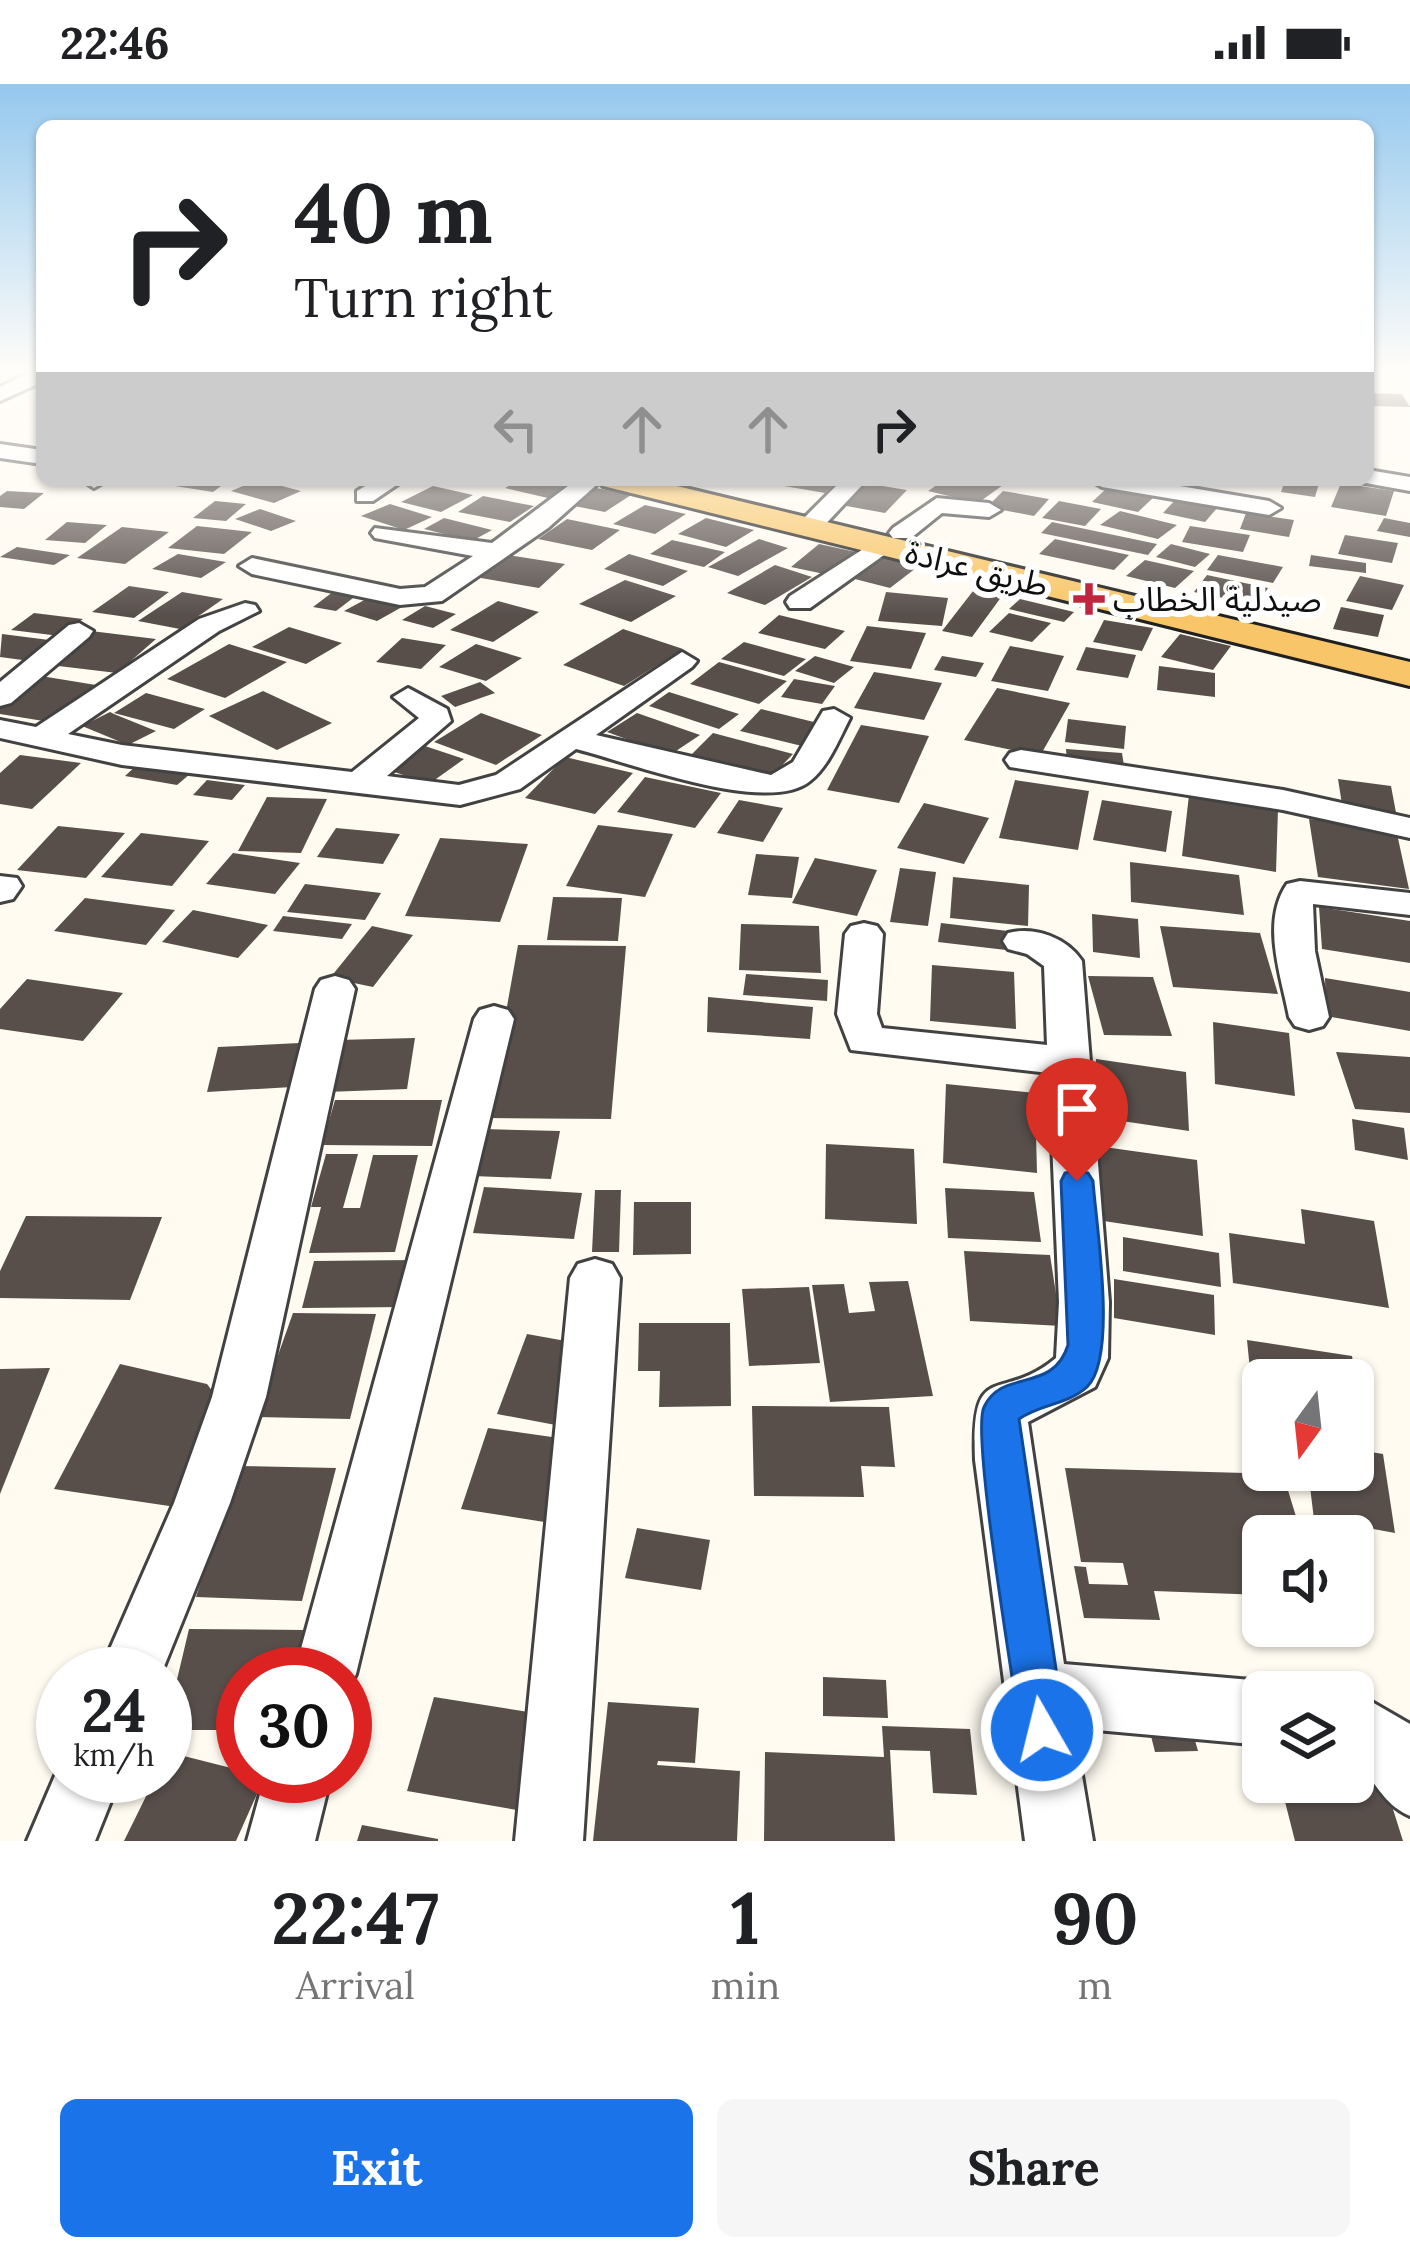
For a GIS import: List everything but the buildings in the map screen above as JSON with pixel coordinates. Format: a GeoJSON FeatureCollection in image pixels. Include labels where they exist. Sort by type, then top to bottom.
{"type":"FeatureCollection","features":[{"type":"Feature","properties":{"kind":"main road","name":"طريق عرادة"},"geometry":{"type":"LineString","coordinates":[[648,486],[765,507],[1410,674]]}},
{"type":"Feature","properties":{"kind":"main road"},"geometry":{"type":"LineString","coordinates":[[701,486],[765,507]]}},
{"type":"Feature","properties":{"kind":"main road"},"geometry":{"type":"LineString","coordinates":[[892,539],[1410,657]]}},
{"type":"Feature","properties":{"kind":"street"},"geometry":{"type":"LineString","coordinates":[[1374,478],[1410,484]]}},
{"type":"Feature","properties":{"kind":"street"},"geometry":{"type":"LineString","coordinates":[[365,496],[382,486]]}},
{"type":"Feature","properties":{"kind":"street"},"geometry":{"type":"LineString","coordinates":[[252,566],[419,598],[445,589],[492,551],[539,524],[583,486]]}},
{"type":"Feature","properties":{"kind":"street"},"geometry":{"type":"LineString","coordinates":[[817,520],[849,486]]}},
{"type":"Feature","properties":{"kind":"street"},"geometry":{"type":"LineString","coordinates":[[1138,486],[1269,508]]}},
{"type":"Feature","properties":{"kind":"street"},"geometry":{"type":"LineString","coordinates":[[800,602],[937,505],[988,510]]}},
{"type":"Feature","properties":{"kind":"street"},"geometry":{"type":"LineString","coordinates":[[384,533],[492,551]]}},
{"type":"Feature","properties":{"kind":"street"},"geometry":{"type":"LineString","coordinates":[[40,739],[209,625],[244,611]]}},
{"type":"Feature","properties":{"kind":"street"},"geometry":{"type":"LineString","coordinates":[[0,697],[79,631]]}},
{"type":"Feature","properties":{"kind":"street"},"geometry":{"type":"LineString","coordinates":[[0,729],[122,755],[460,795],[508,782],[682,661]]}},
{"type":"Feature","properties":{"kind":"street"},"geometry":{"type":"LineString","coordinates":[[357,785],[435,721],[436,716],[408,697]]}},
{"type":"Feature","properties":{"kind":"street"},"geometry":{"type":"LineString","coordinates":[[569,738],[753,784],[785,786],[796,780],[834,718]]}},
{"type":"Feature","properties":{"kind":"street"},"geometry":{"type":"LineString","coordinates":[[1022,760],[1283,800],[1410,828]]}},
{"type":"Feature","properties":{"kind":"street"},"geometry":{"type":"LineString","coordinates":[[1309,1017],[1293,899],[1300,892],[1317,891],[1410,904]]}},
{"type":"Feature","properties":{"kind":"street"},"geometry":{"type":"LineString","coordinates":[[864,934],[857,1014],[866,1040],[1069,1061]]}},
{"type":"Feature","properties":{"kind":"street"},"geometry":{"type":"LineString","coordinates":[[1022,941],[1040,944],[1063,962],[1086,1345],[1078,1373],[1058,1388],[1020,1398],[1000,1412],[1059,1841]]}},
{"type":"Feature","properties":{"kind":"street"},"geometry":{"type":"LineString","coordinates":[[141,1647],[202,1503],[239,1397],[335,989]]}},
{"type":"Feature","properties":{"kind":"street"},"geometry":{"type":"LineString","coordinates":[[332,1647],[494,1019]]}},
{"type":"Feature","properties":{"kind":"street"},"geometry":{"type":"LineString","coordinates":[[549,1841],[595,1278]]}},
{"type":"Feature","properties":{"kind":"street"},"geometry":{"type":"LineString","coordinates":[[1037,1693],[1242,1711]]}},
{"type":"Feature","properties":{"kind":"street"},"geometry":{"type":"LineString","coordinates":[[1374,1734],[1404,1766],[1410,1783]]}},
{"type":"Feature","properties":{"kind":"street"},"geometry":{"type":"LineString","coordinates":[[61,1841],[77,1803]]}},
{"type":"Feature","properties":{"kind":"street"},"geometry":{"type":"LineString","coordinates":[[281,1841],[291,1803]]}},
{"type":"Feature","properties":{"kind":"place","name":"صيدلية الخطاب"},"geometry":{"type":"Point","coordinates":[1089,599]}},
{"type":"Feature","properties":{"kind":"route"},"geometry":{"type":"LineString","coordinates":[[1042,1730],[1000,1412],[1020,1398],[1058,1388],[1078,1373],[1086,1345],[1077,1181]]}}]}
